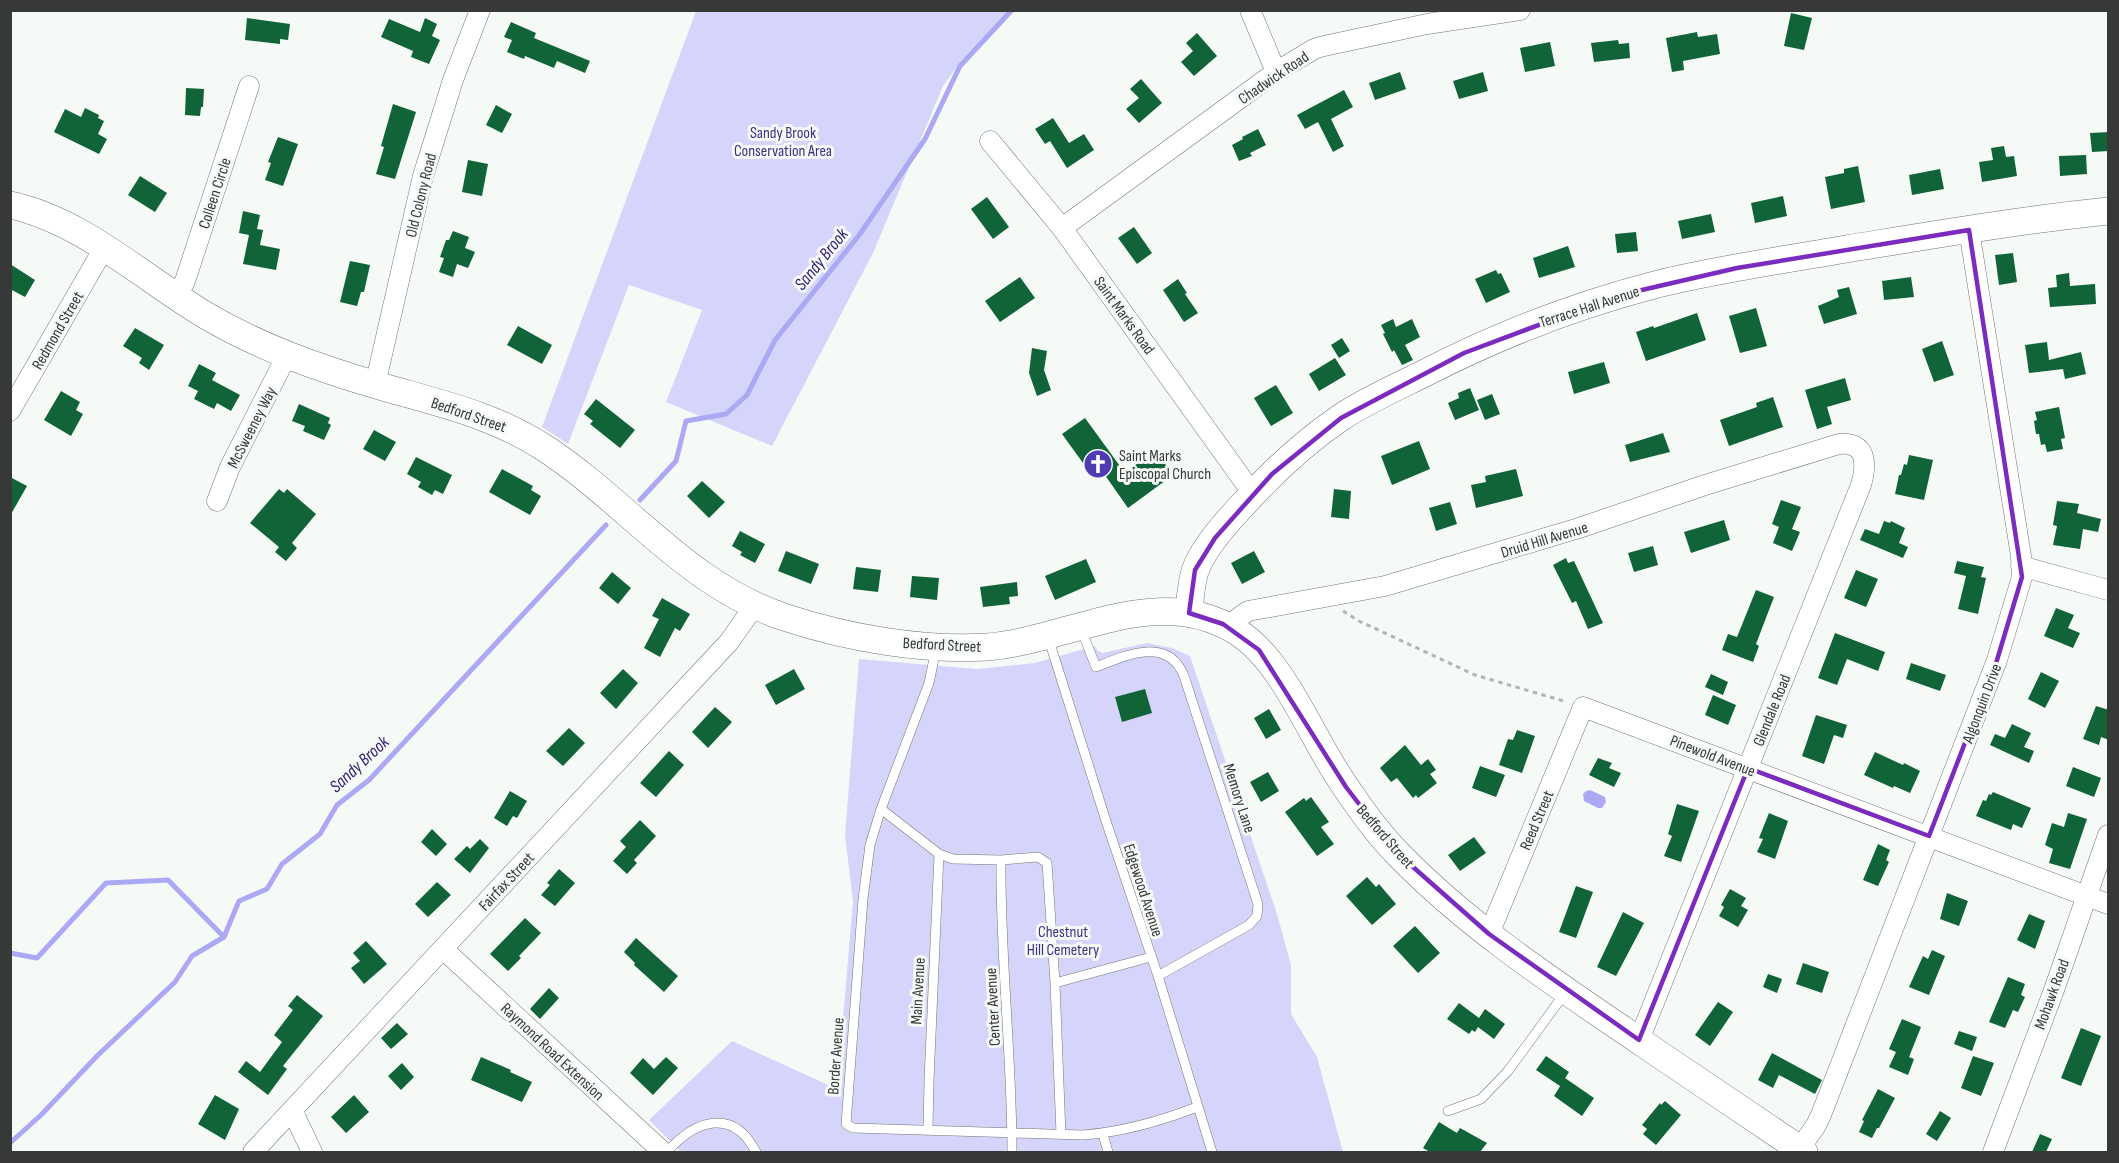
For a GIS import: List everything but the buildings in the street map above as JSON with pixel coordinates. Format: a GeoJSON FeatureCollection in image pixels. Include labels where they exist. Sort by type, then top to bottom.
{"type":"FeatureCollection","features":[{"type":"Feature","properties":{"kind":"main road","name":"Bedford Street"},"geometry":{"type":"LineString","coordinates":[[10,206],[52,218],[104,248],[176,297],[246,338],[320,368],[480,415],[516,430],[571,466],[676,557],[718,586],[781,616],[825,629],[880,640],[965,648],[995,646],[1048,637],[1132,614],[1153,612],[1189,613],[1215,620],[1231,628],[1251,641],[1272,665],[1342,781],[1389,844],[1442,896],[1566,991],[1801,1151]]}},
{"type":"Feature","properties":{"kind":"main road","name":"Terrace Hall Avenue"},"geometry":{"type":"LineString","coordinates":[[1189,613],[1193,579],[1200,561],[1215,538],[1253,494],[1294,454],[1341,418],[1464,353],[1567,311],[1659,284],[1737,268],[1969,230],[2109,211]]}},
{"type":"Feature","properties":{"kind":"street","name":"Old Colony Road"},"geometry":{"type":"LineString","coordinates":[[375,385],[423,176],[453,80],[480,10]]}},
{"type":"Feature","properties":{"kind":"street"},"geometry":{"type":"LineString","coordinates":[[1250,10],[1276,72]]}},
{"type":"Feature","properties":{"kind":"street","name":"Chadwick Road"},"geometry":{"type":"LineString","coordinates":[[1062,228],[1276,72],[1314,49],[1427,24],[1520,10]]}},
{"type":"Feature","properties":{"kind":"street","name":"Colleen Circle"},"geometry":{"type":"LineString","coordinates":[[176,297],[185,281],[249,86]]}},
{"type":"Feature","properties":{"kind":"street","name":"Saint Marks Road"},"geometry":{"type":"LineString","coordinates":[[990,141],[1062,228],[1253,494]]}},
{"type":"Feature","properties":{"kind":"street","name":"Algonquin Drive"},"geometry":{"type":"LineString","coordinates":[[1801,1151],[1821,1114],[1997,660],[2022,577],[2021,556],[1969,230]]}},
{"type":"Feature","properties":{"kind":"street","name":"Redmond Street"},"geometry":{"type":"LineString","coordinates":[[10,411],[104,248]]}},
{"type":"Feature","properties":{"kind":"street","name":"McSweeney Way"},"geometry":{"type":"LineString","coordinates":[[217,501],[236,453],[287,355]]}},
{"type":"Feature","properties":{"kind":"street","name":"Druid Hill Avenue"},"geometry":{"type":"LineString","coordinates":[[1231,628],[1237,619],[1248,611],[1386,586],[1500,553],[1839,444],[1848,443],[1858,447]]}},
{"type":"Feature","properties":{"kind":"street","name":"Glendale Road"},"geometry":{"type":"LineString","coordinates":[[1639,1040],[1861,485],[1864,462],[1863,454],[1858,447]]}},
{"type":"Feature","properties":{"kind":"street"},"geometry":{"type":"LineString","coordinates":[[2021,566],[2109,590]]}},
{"type":"Feature","properties":{"kind":"street","name":"Fairfax Street"},"geometry":{"type":"LineString","coordinates":[[253,1152],[729,642],[755,605]]}},
{"type":"Feature","properties":{"kind":"street","name":"Pinewold Avenue"},"geometry":{"type":"LineString","coordinates":[[1583,707],[2109,904]]}},
{"type":"Feature","properties":{"kind":"street","name":"Reed Street"},"geometry":{"type":"LineString","coordinates":[[1489,934],[1583,707]]}},
{"type":"Feature","properties":{"kind":"street","name":"Mohawk Road"},"geometry":{"type":"LineString","coordinates":[[1993,1152],[2109,835]]}},
{"type":"Feature","properties":{"kind":"street","name":"Raymond Road Extension"},"geometry":{"type":"LineString","coordinates":[[443,949],[665,1152]]}},
{"type":"Feature","properties":{"kind":"street"},"geometry":{"type":"LineString","coordinates":[[292,1110],[312,1152]]}},
{"type":"Feature","properties":{"kind":"lane","name":"Memory Lane"},"geometry":{"type":"LineString","coordinates":[[1080,627],[1096,667],[1127,655],[1150,652],[1165,654],[1177,663],[1184,676],[1258,904],[1257,916],[1249,925],[1158,976]]}},
{"type":"Feature","properties":{"kind":"lane","name":"Edgewood Avenue"},"geometry":{"type":"LineString","coordinates":[[1048,637],[1158,976],[1212,1152]]}},
{"type":"Feature","properties":{"kind":"lane","name":"Border Avenue"},"geometry":{"type":"LineString","coordinates":[[937,646],[929,683],[881,809],[870,845],[863,899],[846,1124],[853,1128],[1103,1134],[1197,1107]]}},
{"type":"Feature","properties":{"kind":"lane"},"geometry":{"type":"LineString","coordinates":[[881,809],[939,854],[953,859],[1001,860],[1038,857],[1045,860],[1049,867],[1061,1134]]}},
{"type":"Feature","properties":{"kind":"lane","name":"Main Avenue"},"geometry":{"type":"LineString","coordinates":[[928,1130],[928,1080],[939,854]]}},
{"type":"Feature","properties":{"kind":"lane","name":"Center Avenue"},"geometry":{"type":"LineString","coordinates":[[1001,860],[1001,905],[1011,1071],[1012,1152]]}},
{"type":"Feature","properties":{"kind":"lane"},"geometry":{"type":"LineString","coordinates":[[1055,983],[1151,957]]}},
{"type":"Feature","properties":{"kind":"lane"},"geometry":{"type":"LineString","coordinates":[[1448,1111],[1481,1099],[1508,1071],[1566,991]]}},
{"type":"Feature","properties":{"kind":"lane"},"geometry":{"type":"LineString","coordinates":[[665,1152],[692,1131],[707,1124],[720,1122],[741,1131],[756,1152]]}},
{"type":"Feature","properties":{"kind":"lane"},"geometry":{"type":"LineString","coordinates":[[1103,1134],[1108,1152]]}},
{"type":"Feature","properties":{"kind":"path"},"geometry":{"type":"LineString","coordinates":[[1321,598],[1359,621],[1475,675],[1583,707]]}},
{"type":"Feature","properties":{"kind":"highlighted area"},"geometry":{"type":"Polygon","coordinates":[[[1969,230],[2022,577],[1997,660],[1929,836],[1748,768],[1639,1040],[1489,934],[1396,852],[1346,787],[1259,650],[1223,624],[1189,613],[1195,570],[1215,538],[1272,474],[1341,418],[1464,353],[1616,296],[1737,268],[1969,230]]]}},
{"type":"Feature","properties":{"kind":"green space","name":"Sandy Brook Conservation Area"},"geometry":{"type":"Polygon","coordinates":[[[696,11],[1011,11],[961,61],[943,86],[873,253],[772,446],[666,402],[702,310],[629,285],[568,444],[542,427],[696,11]]]}},
{"type":"Feature","properties":{"kind":"green space","name":"Chestnut Hill Cemetery"},"geometry":{"type":"Polygon","coordinates":[[[1147,643],[1172,648],[1190,656],[1277,914],[1291,965],[1291,1014],[1317,1057],[1343,1152],[681,1152],[649,1120],[732,1041],[837,1089],[853,902],[845,835],[859,659],[977,669],[1035,663],[1095,646],[1102,653],[1147,643]]]}},
{"type":"Feature","properties":{"kind":"water"},"geometry":{"type":"Polygon","coordinates":[[[1590,790],[1605,797],[1606,802],[1602,808],[1584,801],[1583,794],[1590,790]]]}},
{"type":"Feature","properties":{"kind":"waterway","name":"Sandy Brook"},"geometry":{"type":"LineString","coordinates":[[640,500],[676,461],[686,421],[726,414],[747,395],[775,340],[860,234],[925,139],[960,66],[1012,10]]}},
{"type":"Feature","properties":{"kind":"waterway","name":"Sandy Brook"},"geometry":{"type":"LineString","coordinates":[[10,1143],[175,982],[192,956],[224,937],[239,901],[267,889],[282,864],[320,834],[337,805],[369,780],[606,525]]}},
{"type":"Feature","properties":{"kind":"waterway"},"geometry":{"type":"LineString","coordinates":[[10,953],[37,958],[106,883],[168,880],[224,937]]}},
{"type":"Feature","properties":{"kind":"place","name":"Saint Marks Episcopal Church"},"geometry":{"type":"Point","coordinates":[1098,464]}}]}
